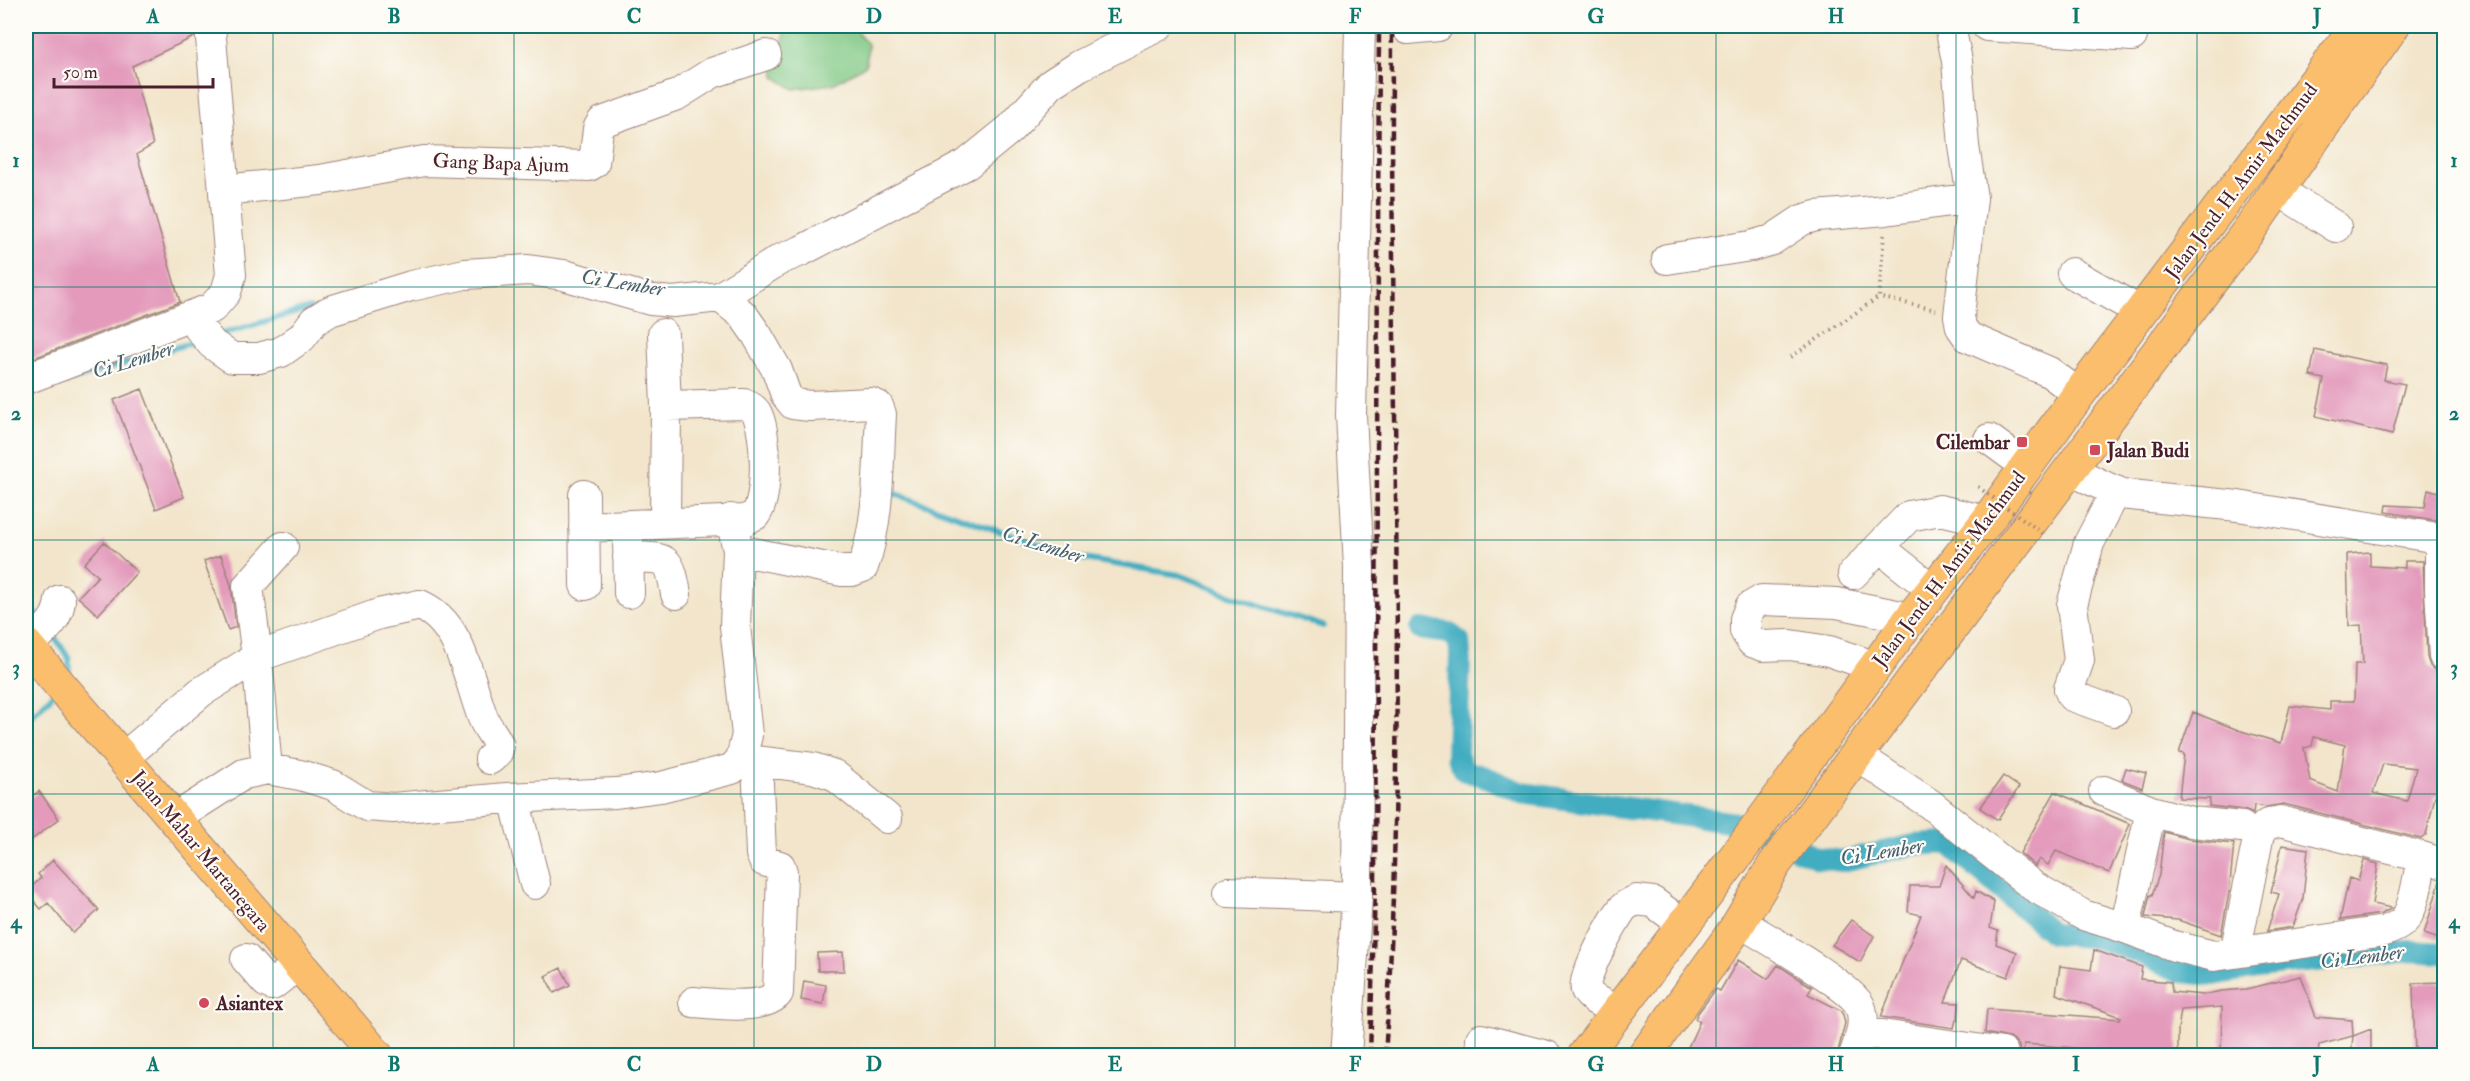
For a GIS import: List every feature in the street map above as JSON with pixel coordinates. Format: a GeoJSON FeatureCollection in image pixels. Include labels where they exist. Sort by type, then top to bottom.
{"type":"FeatureCollection","features":[{"type":"Feature","properties":{"kind":"main road","name":"Jalan Jend. H. Amir Machmud"},"geometry":{"type":"LineString","coordinates":[[1644,1056],[1711,925],[1750,839],[1911,618],[1987,521],[2079,394],[2357,26]]}},
{"type":"Feature","properties":{"kind":"main road","name":"Jalan Jend. H. Amir Machmud"},"geometry":{"type":"LineString","coordinates":[[1584,1056],[1617,1010],[1711,925],[1777,861],[2250,229],[2392,26]]}},
{"type":"Feature","properties":{"kind":"main road"},"geometry":{"type":"LineString","coordinates":[[2220,209],[2250,229]]}},
{"type":"Feature","properties":{"kind":"main road","name":"Jalan Mahar Martanegara"},"geometry":{"type":"LineString","coordinates":[[42,660],[174,819],[377,1056]]}},
{"type":"Feature","properties":{"kind":"main road"},"geometry":{"type":"LineString","coordinates":[[1619,1056],[1711,925]]}},
{"type":"Feature","properties":{"kind":"street"},"geometry":{"type":"LineString","coordinates":[[26,379],[201,330],[212,308],[226,292],[231,275],[210,26]]}},
{"type":"Feature","properties":{"kind":"street"},"geometry":{"type":"LineString","coordinates":[[201,330],[232,358],[259,358],[281,352],[302,337],[314,321],[330,311],[411,286],[465,274],[528,270],[564,275],[651,300],[673,302],[728,292],[781,259],[801,251],[967,164],[1010,129],[1051,84],[1079,66],[1158,26]]}},
{"type":"Feature","properties":{"kind":"street"},"geometry":{"type":"LineString","coordinates":[[1346,1056],[1357,897],[1359,567],[1351,415],[1360,26]]}},
{"type":"Feature","properties":{"kind":"street"},"geometry":{"type":"LineString","coordinates":[[1408,29],[1438,26]]}},
{"type":"Feature","properties":{"kind":"street"},"geometry":{"type":"LineString","coordinates":[[1950,26],[1957,61],[1972,198],[1959,316],[1961,327],[1968,337],[2049,372],[2079,394]]}},
{"type":"Feature","properties":{"kind":"street"},"geometry":{"type":"LineString","coordinates":[[1987,26],[2132,36]]}},
{"type":"Feature","properties":{"kind":"street","name":"Gang Bapa Ajum"},"geometry":{"type":"LineString","coordinates":[[224,190],[320,180],[424,161],[590,166],[594,163],[598,129],[602,122],[677,95],[712,73],[766,55]]}},
{"type":"Feature","properties":{"kind":"street"},"geometry":{"type":"LineString","coordinates":[[2278,190],[2336,227]]}},
{"type":"Feature","properties":{"kind":"street"},"geometry":{"type":"LineString","coordinates":[[1667,259],[1751,246],[1772,240],[1802,220],[1816,216],[1886,210],[1972,198]]}},
{"type":"Feature","properties":{"kind":"street"},"geometry":{"type":"LineString","coordinates":[[2072,273],[2141,312]]}},
{"type":"Feature","properties":{"kind":"street"},"geometry":{"type":"LineString","coordinates":[[728,292],[757,335],[777,370],[786,395],[793,404],[810,406],[871,403],[878,406],[881,414],[874,519],[863,567],[852,571],[842,571],[738,550]]}},
{"type":"Feature","properties":{"kind":"street"},"geometry":{"type":"LineString","coordinates":[[663,334],[666,406],[664,523]]}},
{"type":"Feature","properties":{"kind":"street"},"geometry":{"type":"LineString","coordinates":[[584,527],[747,520],[754,515],[762,497],[765,442],[758,414],[753,408],[744,404],[666,406]]}},
{"type":"Feature","properties":{"kind":"street"},"geometry":{"type":"LineString","coordinates":[[1989,439],[2026,466]]}},
{"type":"Feature","properties":{"kind":"street"},"geometry":{"type":"LineString","coordinates":[[2070,470],[2116,491],[2238,506],[2442,538],[2440,598],[2445,656]]}},
{"type":"Feature","properties":{"kind":"street"},"geometry":{"type":"LineString","coordinates":[[2114,711],[2072,696],[2069,689],[2079,660],[2072,605],[2089,543],[2116,491]]}},
{"type":"Feature","properties":{"kind":"street"},"geometry":{"type":"LineString","coordinates":[[584,495],[585,585]]}},
{"type":"Feature","properties":{"kind":"street"},"geometry":{"type":"LineString","coordinates":[[1852,574],[1909,516],[1940,510],[1987,521]]}},
{"type":"Feature","properties":{"kind":"street"},"geometry":{"type":"LineString","coordinates":[[694,1002],[722,1004],[767,1002],[778,993],[782,872],[780,866],[764,861],[761,855],[735,626],[738,550],[731,519]]}},
{"type":"Feature","properties":{"kind":"street"},"geometry":{"type":"LineString","coordinates":[[627,524],[628,593]]}},
{"type":"Feature","properties":{"kind":"street"},"geometry":{"type":"LineString","coordinates":[[267,769],[248,586],[283,547]]}},
{"type":"Feature","properties":{"kind":"street"},"geometry":{"type":"LineString","coordinates":[[628,556],[662,559],[668,562],[672,569],[676,594]]}},
{"type":"Feature","properties":{"kind":"street"},"geometry":{"type":"LineString","coordinates":[[1894,560],[1933,590]]}},
{"type":"Feature","properties":{"kind":"street"},"geometry":{"type":"LineString","coordinates":[[42,660],[58,613],[60,600]]}},
{"type":"Feature","properties":{"kind":"street"},"geometry":{"type":"LineString","coordinates":[[1876,667],[1829,651],[1790,645],[1763,646],[1752,642],[1744,631],[1745,619],[1750,607],[1762,600],[1837,603],[1911,618]]}},
{"type":"Feature","properties":{"kind":"street"},"geometry":{"type":"LineString","coordinates":[[123,758],[201,692],[257,657],[379,614],[420,605],[430,609],[446,623],[461,651],[471,687],[484,720],[500,746],[490,759]]}},
{"type":"Feature","properties":{"kind":"street"},"geometry":{"type":"LineString","coordinates":[[1856,755],[1948,817],[2033,886],[2083,915],[2126,927],[2184,949],[2214,956],[2235,953],[2385,931],[2397,926],[2405,919],[2433,860],[2304,826],[2280,821],[2266,825],[2259,834],[2235,953]]}},
{"type":"Feature","properties":{"kind":"street"},"geometry":{"type":"LineString","coordinates":[[174,819],[244,774],[267,769],[300,775],[333,785],[367,806],[393,808],[514,798],[616,793],[661,787],[732,769],[749,760],[813,768],[834,775],[887,818]]}},
{"type":"Feature","properties":{"kind":"street"},"geometry":{"type":"LineString","coordinates":[[2104,790],[2151,811],[2191,822],[2242,827]]}},
{"type":"Feature","properties":{"kind":"street"},"geometry":{"type":"LineString","coordinates":[[514,798],[535,884]]}},
{"type":"Feature","properties":{"kind":"street"},"geometry":{"type":"LineString","coordinates":[[2126,927],[2151,811]]}},
{"type":"Feature","properties":{"kind":"street"},"geometry":{"type":"LineString","coordinates":[[1228,892],[1357,897]]}},
{"type":"Feature","properties":{"kind":"street"},"geometry":{"type":"LineString","coordinates":[[1617,1010],[1592,996],[1586,991],[1584,983],[1624,907],[1636,900],[1653,902],[1819,971],[1852,996],[1861,1008],[1858,1044],[2003,1053]]}},
{"type":"Feature","properties":{"kind":"street"},"geometry":{"type":"LineString","coordinates":[[246,959],[272,986],[298,965]]}},
{"type":"Feature","properties":{"kind":"street"},"geometry":{"type":"LineString","coordinates":[[1481,1039],[1547,1056]]}},
{"type":"Feature","properties":{"kind":"path"},"geometry":{"type":"LineString","coordinates":[[1879,297],[1886,210]]}},
{"type":"Feature","properties":{"kind":"path"},"geometry":{"type":"LineString","coordinates":[[1791,357],[1879,297],[1959,316]]}},
{"type":"Feature","properties":{"kind":"path"},"geometry":{"type":"LineString","coordinates":[[1978,487],[2044,534]]}},
{"type":"Feature","properties":{"kind":"green space"},"geometry":{"type":"Polygon","coordinates":[[[785,26],[856,26],[860,36],[868,44],[866,65],[833,84],[794,89],[775,77],[774,58],[783,43],[785,26]]]}},
{"type":"Feature","properties":{"kind":"building"},"geometry":{"type":"Polygon","coordinates":[[[26,26],[193,26],[194,37],[132,66],[153,145],[137,154],[180,302],[26,361],[26,26]]]}},
{"type":"Feature","properties":{"kind":"building"},"geometry":{"type":"Polygon","coordinates":[[[2315,350],[2387,365],[2384,380],[2405,384],[2392,435],[2316,416],[2324,379],[2310,376],[2315,350]]]}},
{"type":"Feature","properties":{"kind":"building"},"geometry":{"type":"Polygon","coordinates":[[[142,389],[184,497],[156,509],[114,400],[142,389]]]}},
{"type":"Feature","properties":{"kind":"building"},"geometry":{"type":"Polygon","coordinates":[[[2428,489],[2445,494],[2445,519],[2440,521],[2386,512],[2387,505],[2425,507],[2428,489]]]}},
{"type":"Feature","properties":{"kind":"building"},"geometry":{"type":"Polygon","coordinates":[[[104,542],[137,572],[98,615],[78,597],[98,576],[84,564],[104,542]]]}},
{"type":"Feature","properties":{"kind":"building"},"geometry":{"type":"Polygon","coordinates":[[[2370,552],[2370,566],[2405,568],[2405,561],[2423,561],[2427,657],[2430,666],[2437,672],[2445,673],[2445,800],[2435,796],[2426,835],[2421,839],[2284,804],[2266,807],[2254,805],[2253,814],[2244,810],[2209,806],[2210,799],[2179,798],[2184,754],[2179,753],[2193,712],[2238,730],[2281,743],[2290,706],[2330,710],[2330,701],[2354,701],[2355,664],[2363,664],[2361,625],[2349,626],[2347,554],[2370,552]],[[2314,737],[2312,746],[2304,748],[2310,781],[2338,792],[2345,745],[2314,737]],[[2383,764],[2373,793],[2407,801],[2416,768],[2383,764]]]}},
{"type":"Feature","properties":{"kind":"building"},"geometry":{"type":"Polygon","coordinates":[[[221,555],[231,585],[236,627],[228,630],[204,561],[221,555]]]}},
{"type":"Feature","properties":{"kind":"building"},"geometry":{"type":"Polygon","coordinates":[[[2126,768],[2146,773],[2142,788],[2122,780],[2126,768]]]}},
{"type":"Feature","properties":{"kind":"building"},"geometry":{"type":"Polygon","coordinates":[[[2003,776],[2019,787],[1998,820],[1980,808],[2003,776]]]}},
{"type":"Feature","properties":{"kind":"building"},"geometry":{"type":"Polygon","coordinates":[[[39,791],[59,819],[26,844],[26,801],[39,791]]]}},
{"type":"Feature","properties":{"kind":"building"},"geometry":{"type":"Polygon","coordinates":[[[2055,792],[2130,824],[2109,873],[2056,851],[2048,865],[2039,859],[2035,866],[2020,853],[2055,792]]]}},
{"type":"Feature","properties":{"kind":"building"},"geometry":{"type":"Polygon","coordinates":[[[2164,832],[2189,839],[2234,844],[2229,893],[2221,935],[2178,920],[2145,917],[2150,895],[2152,895],[2159,875],[2164,832]]]}},
{"type":"Feature","properties":{"kind":"building"},"geometry":{"type":"Polygon","coordinates":[[[2282,845],[2308,849],[2303,898],[2293,927],[2267,931],[2279,894],[2271,892],[2282,845]]]}},
{"type":"Feature","properties":{"kind":"building"},"geometry":{"type":"Polygon","coordinates":[[[53,860],[99,910],[73,933],[48,903],[41,909],[26,892],[41,878],[38,874],[53,860]]]}},
{"type":"Feature","properties":{"kind":"building"},"geometry":{"type":"Polygon","coordinates":[[[2364,860],[2378,864],[2372,904],[2392,908],[2381,914],[2340,920],[2349,878],[2358,881],[2364,860]]]}},
{"type":"Feature","properties":{"kind":"building"},"geometry":{"type":"Polygon","coordinates":[[[1946,865],[1974,898],[1976,891],[1994,902],[1990,928],[1998,931],[1996,944],[2017,952],[2008,977],[1961,960],[1945,1002],[1959,1003],[1958,1020],[1954,1028],[1881,1017],[1921,915],[1908,912],[1910,886],[1939,886],[1946,865]]]}},
{"type":"Feature","properties":{"kind":"building"},"geometry":{"type":"Polygon","coordinates":[[[2440,881],[2445,882],[2445,941],[2424,934],[2440,881]]]}},
{"type":"Feature","properties":{"kind":"building"},"geometry":{"type":"Polygon","coordinates":[[[1851,920],[1874,936],[1860,962],[1832,945],[1851,920]]]}},
{"type":"Feature","properties":{"kind":"building"},"geometry":{"type":"Polygon","coordinates":[[[2094,950],[2142,967],[2140,979],[2171,982],[2172,992],[2203,995],[2246,989],[2301,976],[2316,1017],[2352,1020],[2353,1036],[2319,1045],[2318,1056],[2221,1056],[2222,1007],[2181,1010],[2178,1056],[2073,1056],[2074,1048],[2024,1044],[2023,1056],[2020,1056],[2019,1046],[2013,1039],[1985,1033],[1987,1009],[2120,1019],[2121,1017],[2056,994],[2060,966],[2091,970],[2094,950]]]}},
{"type":"Feature","properties":{"kind":"building"},"geometry":{"type":"Polygon","coordinates":[[[843,952],[844,971],[818,971],[817,953],[843,952]]]}},
{"type":"Feature","properties":{"kind":"building"},"geometry":{"type":"Polygon","coordinates":[[[1738,960],[1768,979],[1778,965],[1812,987],[1808,994],[1842,1011],[1845,1023],[1837,1056],[1743,1056],[1730,1049],[1727,1056],[1684,1056],[1700,1021],[1695,1019],[1698,1013],[1716,989],[1720,991],[1738,960]]]}},
{"type":"Feature","properties":{"kind":"building"},"geometry":{"type":"Polygon","coordinates":[[[561,968],[570,985],[554,993],[545,976],[561,968]]]}},
{"type":"Feature","properties":{"kind":"building"},"geometry":{"type":"Polygon","coordinates":[[[804,981],[826,985],[823,1004],[801,1000],[804,981]]]}},
{"type":"Feature","properties":{"kind":"building"},"geometry":{"type":"Polygon","coordinates":[[[2445,982],[2445,1056],[2415,1056],[2413,983],[2445,982]]]}},
{"type":"Feature","properties":{"kind":"building"},"geometry":{"type":"Polygon","coordinates":[[[2371,1029],[2371,1056],[2351,1056],[2353,1036],[2371,1029]]]}},
{"type":"Feature","properties":{"kind":"waterway","name":"Ci Lember"},"geometry":{"type":"LineString","coordinates":[[216,336],[310,308]]}},
{"type":"Feature","properties":{"kind":"waterway","name":"Ci Lember"},"geometry":{"type":"LineString","coordinates":[[35,391],[197,341]]}},
{"type":"Feature","properties":{"kind":"waterway","name":"Ci Lember"},"geometry":{"type":"LineString","coordinates":[[887,491],[1072,557],[1180,575],[1235,597],[1323,626]]}},
{"type":"Feature","properties":{"kind":"waterway","name":"Ci Lember"},"geometry":{"type":"LineString","coordinates":[[26,602],[42,623]]}},
{"type":"Feature","properties":{"kind":"waterway","name":"Ci Lember"},"geometry":{"type":"LineString","coordinates":[[1420,629],[1449,633],[1459,641],[1457,756],[1465,771],[1486,777],[1522,793],[1736,823],[1818,858],[1842,861],[1914,845],[1947,843],[2052,933],[2097,938],[2142,954],[2181,972],[2214,975],[2257,967],[2409,951],[2444,953]]}},
{"type":"Feature","properties":{"kind":"waterway","name":"Ci Lember"},"geometry":{"type":"LineString","coordinates":[[53,635],[69,658],[69,677]]}},
{"type":"Feature","properties":{"kind":"waterway","name":"Ci Lember"},"geometry":{"type":"LineString","coordinates":[[26,721],[54,693]]}},
{"type":"Feature","properties":{"kind":"railway"},"geometry":{"type":"LineString","coordinates":[[1370,1056],[1375,888],[1379,26]]}},
{"type":"Feature","properties":{"kind":"railway"},"geometry":{"type":"LineString","coordinates":[[1385,1056],[1396,799],[1397,670],[1392,26]]}},
{"type":"Feature","properties":{"kind":"place","name":"Cilembar"},"geometry":{"type":"Point","coordinates":[2022,442]}},
{"type":"Feature","properties":{"kind":"place","name":"Jalan Budi"},"geometry":{"type":"Point","coordinates":[2095,450]}},
{"type":"Feature","properties":{"kind":"place","name":"Asiantex"},"geometry":{"type":"Point","coordinates":[204,1003]}}]}
